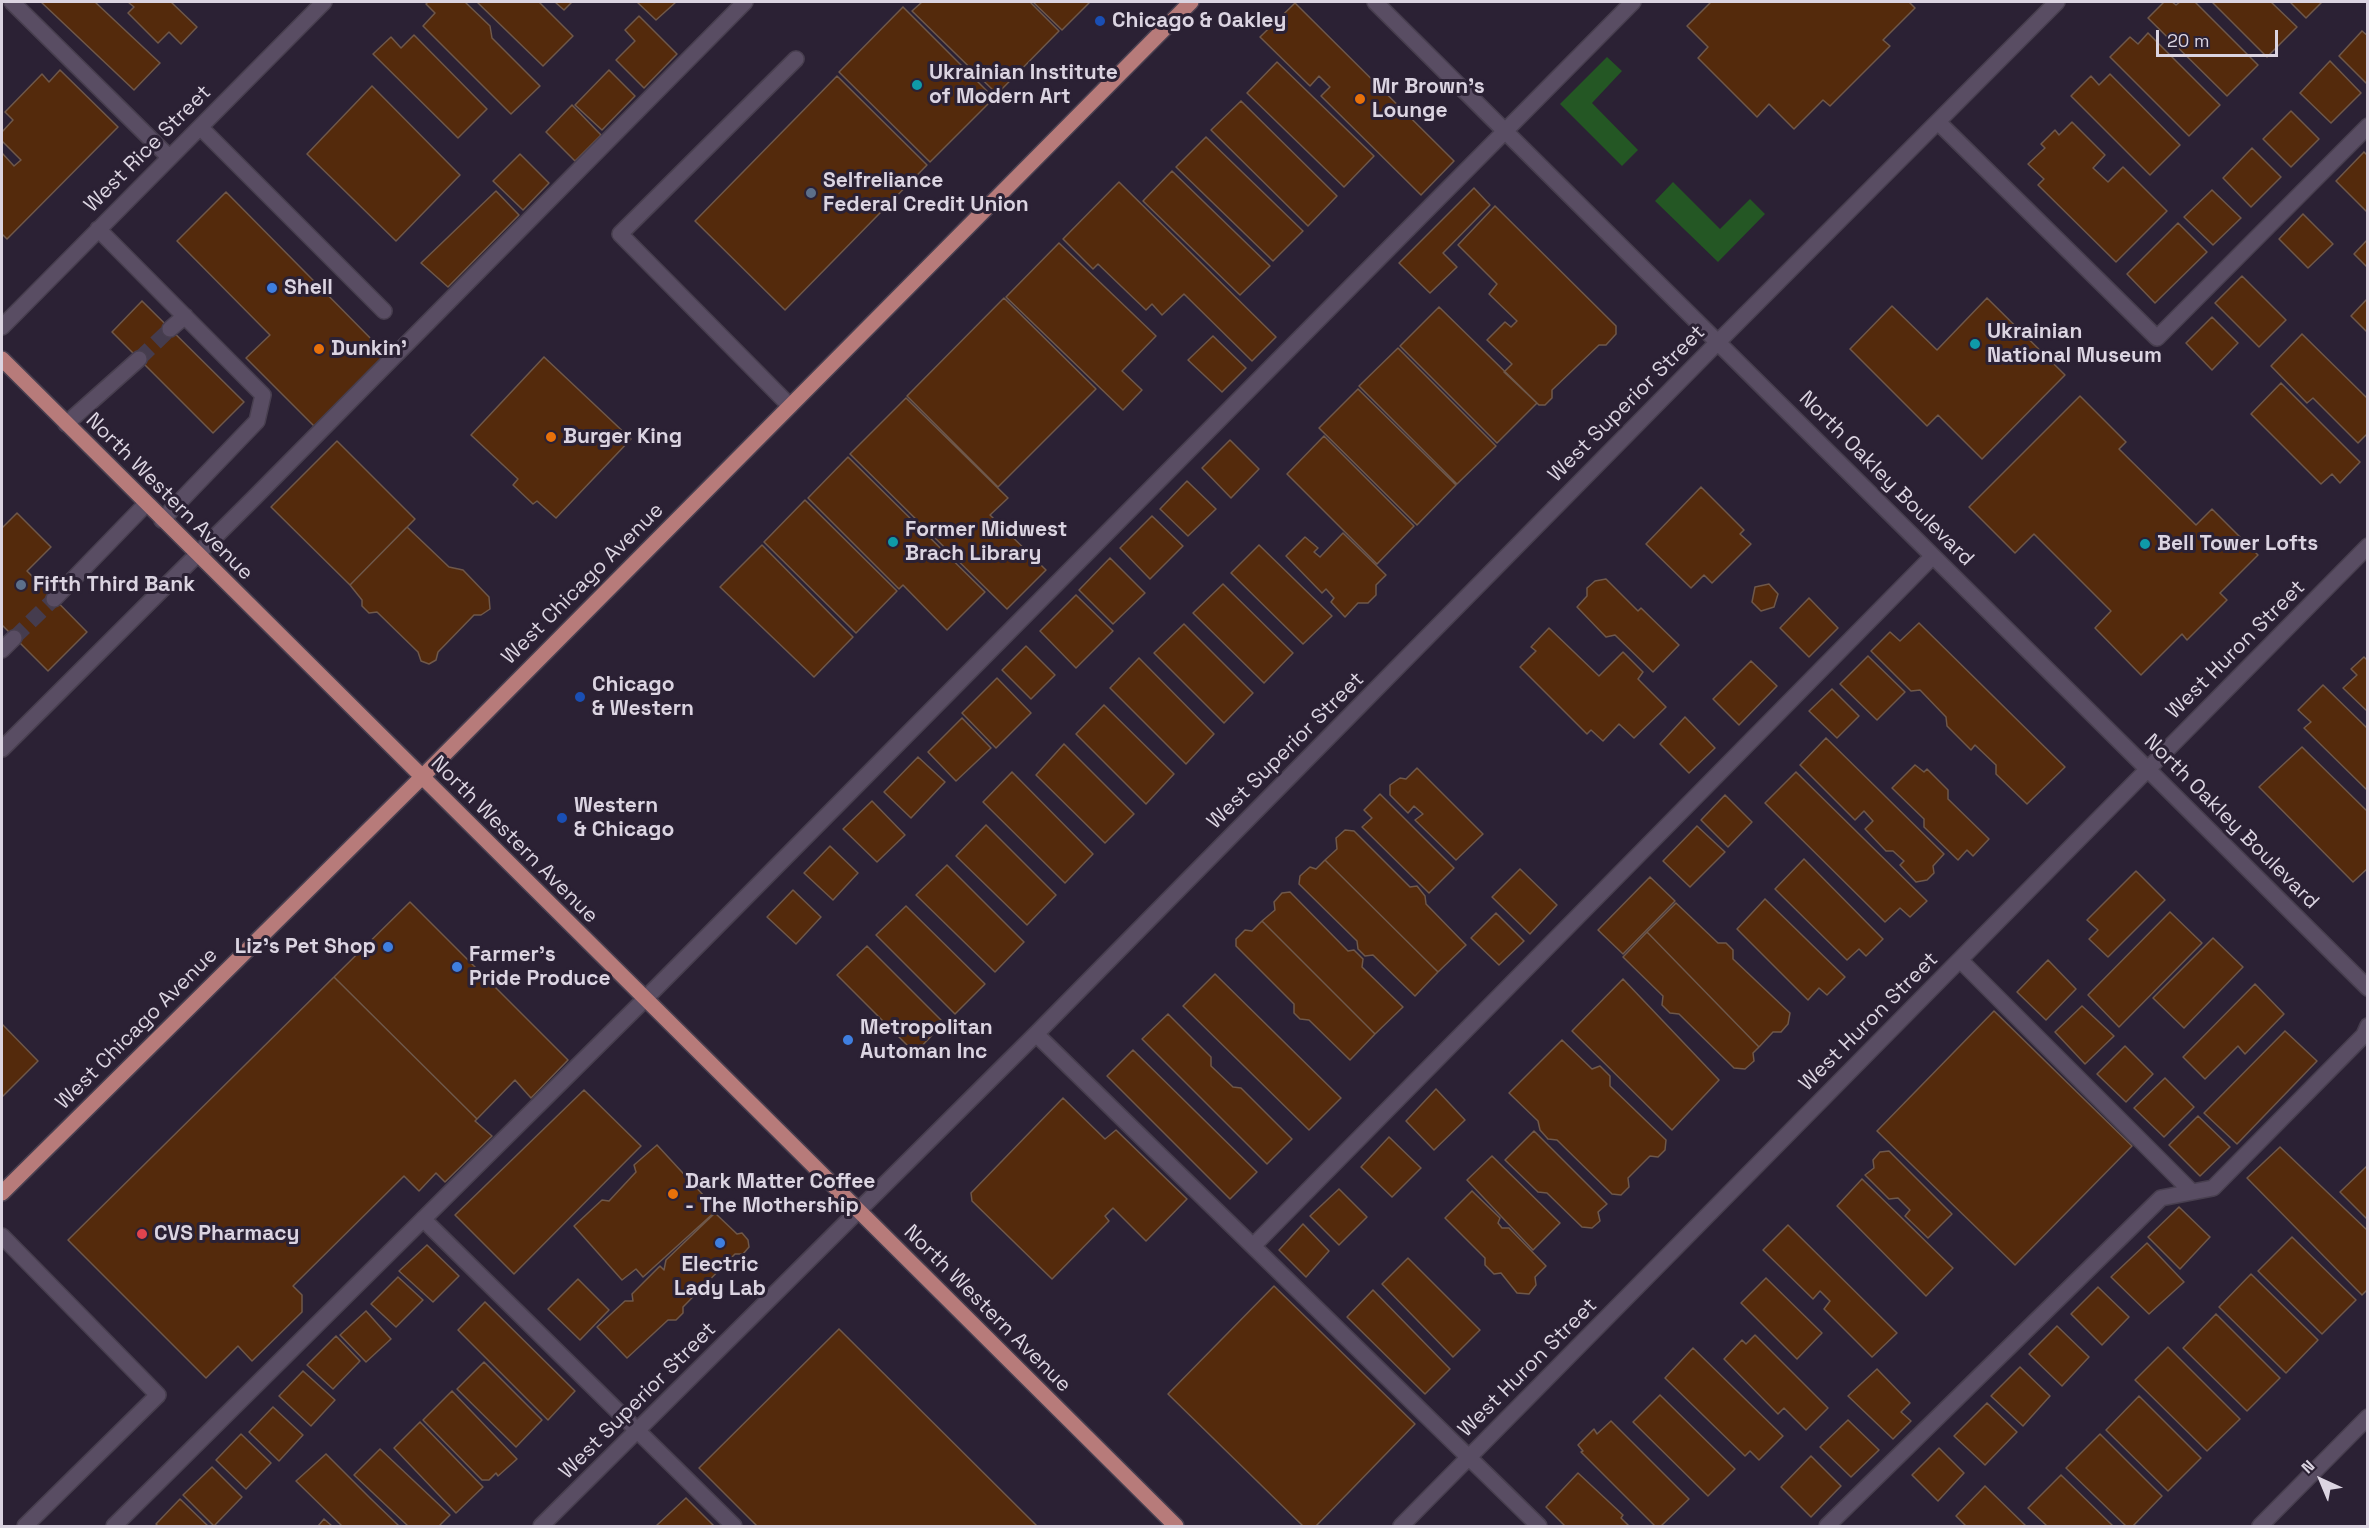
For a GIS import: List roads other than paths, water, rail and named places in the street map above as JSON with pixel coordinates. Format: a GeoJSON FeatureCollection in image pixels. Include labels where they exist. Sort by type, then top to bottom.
{"type":"FeatureCollection","features":[{"type":"Feature","properties":{"kind":"main road","name":"West Chicago Avenue"},"geometry":{"type":"LineString","coordinates":[[2,1193],[421,778],[1191,2]]}},
{"type":"Feature","properties":{"kind":"main road","name":"North Western Avenue"},"geometry":{"type":"LineString","coordinates":[[2,359],[1176,1527]]}},
{"type":"Feature","properties":{"kind":"street"},"geometry":{"type":"LineString","coordinates":[[12,2],[169,157]]}},
{"type":"Feature","properties":{"kind":"street","name":"West Rice Street"},"geometry":{"type":"LineString","coordinates":[[2,327],[324,2]]}},
{"type":"Feature","properties":{"kind":"street"},"geometry":{"type":"LineString","coordinates":[[2,749],[745,2]]}},
{"type":"Feature","properties":{"kind":"street","name":"North Oakley Boulevard"},"geometry":{"type":"LineString","coordinates":[[1375,2],[2367,988]]}},
{"type":"Feature","properties":{"kind":"street"},"geometry":{"type":"LineString","coordinates":[[114,1527],[645,999],[1634,2]]}},
{"type":"Feature","properties":{"kind":"street","name":"West Superior Street"},"geometry":{"type":"LineString","coordinates":[[541,1527],[1036,1034],[1718,342],[2057,2]]}},
{"type":"Feature","properties":{"kind":"street"},"geometry":{"type":"LineString","coordinates":[[790,406],[620,234],[796,59]]}},
{"type":"Feature","properties":{"kind":"street"},"geometry":{"type":"LineString","coordinates":[[1938,122],[2157,338],[2367,126]]}},
{"type":"Feature","properties":{"kind":"street"},"geometry":{"type":"LineString","coordinates":[[200,127],[384,311]]}},
{"type":"Feature","properties":{"kind":"street"},"geometry":{"type":"LineString","coordinates":[[98,229],[263,395],[257,421],[162,520]]}},
{"type":"Feature","properties":{"kind":"street"},"geometry":{"type":"LineString","coordinates":[[170,329],[185,316]]}},
{"type":"Feature","properties":{"kind":"street"},"geometry":{"type":"LineString","coordinates":[[66,424],[139,359]]}},
{"type":"Feature","properties":{"kind":"street"},"geometry":{"type":"LineString","coordinates":[[54,599],[146,504]]}},
{"type":"Feature","properties":{"kind":"street","name":"West Huron Street"},"geometry":{"type":"LineString","coordinates":[[1401,1527],[2367,546]]}},
{"type":"Feature","properties":{"kind":"street"},"geometry":{"type":"LineString","coordinates":[[1253,1246],[1933,556]]}},
{"type":"Feature","properties":{"kind":"street"},"geometry":{"type":"LineString","coordinates":[[2,650],[14,638]]}},
{"type":"Feature","properties":{"kind":"street"},"geometry":{"type":"LineString","coordinates":[[1960,960],[2192,1192]]}},
{"type":"Feature","properties":{"kind":"street"},"geometry":{"type":"LineString","coordinates":[[1827,1527],[2161,1198],[2213,1188],[2364,1035],[2367,1026]]}},
{"type":"Feature","properties":{"kind":"street"},"geometry":{"type":"LineString","coordinates":[[1036,1034],[1539,1527]]}},
{"type":"Feature","properties":{"kind":"street"},"geometry":{"type":"LineString","coordinates":[[423,1219],[734,1527]]}},
{"type":"Feature","properties":{"kind":"street"},"geometry":{"type":"LineString","coordinates":[[2,1236],[158,1395],[25,1527]]}},
{"type":"Feature","properties":{"kind":"street"},"geometry":{"type":"LineString","coordinates":[[2260,1527],[2367,1417]]}},
{"type":"Feature","properties":{"kind":"tunnel"},"geometry":{"type":"LineString","coordinates":[[139,359],[170,329]]}},
{"type":"Feature","properties":{"kind":"tunnel"},"geometry":{"type":"LineString","coordinates":[[14,638],[54,599]]}},
{"type":"Feature","properties":{"kind":"place","name":"Chicago & Oakley"},"geometry":{"type":"Point","coordinates":[1100,21]}},
{"type":"Feature","properties":{"kind":"place","name":"Ukrainian Institute of Modern Art"},"geometry":{"type":"Point","coordinates":[917,85]}},
{"type":"Feature","properties":{"kind":"place","name":"Mr Brown’s Lounge"},"geometry":{"type":"Point","coordinates":[1360,99]}},
{"type":"Feature","properties":{"kind":"place","name":"Selfreliance Federal Credit Union"},"geometry":{"type":"Point","coordinates":[811,193]}},
{"type":"Feature","properties":{"kind":"place","name":"Shell"},"geometry":{"type":"Point","coordinates":[272,288]}},
{"type":"Feature","properties":{"kind":"place","name":"Ukrainian National Museum"},"geometry":{"type":"Point","coordinates":[1975,344]}},
{"type":"Feature","properties":{"kind":"place","name":"Dunkin'"},"geometry":{"type":"Point","coordinates":[319,349]}},
{"type":"Feature","properties":{"kind":"place","name":"Burger King"},"geometry":{"type":"Point","coordinates":[551,437]}},
{"type":"Feature","properties":{"kind":"place","name":"Former Midwest Brach Library"},"geometry":{"type":"Point","coordinates":[893,542]}},
{"type":"Feature","properties":{"kind":"place","name":"Bell Tower Lofts"},"geometry":{"type":"Point","coordinates":[2145,544]}},
{"type":"Feature","properties":{"kind":"place","name":"Fifth Third Bank"},"geometry":{"type":"Point","coordinates":[21,585]}},
{"type":"Feature","properties":{"kind":"place","name":"Chicago & Western"},"geometry":{"type":"Point","coordinates":[580,697]}},
{"type":"Feature","properties":{"kind":"place","name":"Western & Chicago"},"geometry":{"type":"Point","coordinates":[562,818]}},
{"type":"Feature","properties":{"kind":"place","name":"Liz's Pet Shop"},"geometry":{"type":"Point","coordinates":[388,947]}},
{"type":"Feature","properties":{"kind":"place","name":"Farmer's Pride Produce"},"geometry":{"type":"Point","coordinates":[457,967]}},
{"type":"Feature","properties":{"kind":"place","name":"Metropolitan Automan Inc"},"geometry":{"type":"Point","coordinates":[848,1040]}},
{"type":"Feature","properties":{"kind":"place","name":"Dark Matter Coffee - The Mothership"},"geometry":{"type":"Point","coordinates":[673,1194]}},
{"type":"Feature","properties":{"kind":"place","name":"CVS Pharmacy"},"geometry":{"type":"Point","coordinates":[142,1234]}},
{"type":"Feature","properties":{"kind":"place","name":"Electric Lady Lab"},"geometry":{"type":"Point","coordinates":[720,1243]}}]}
